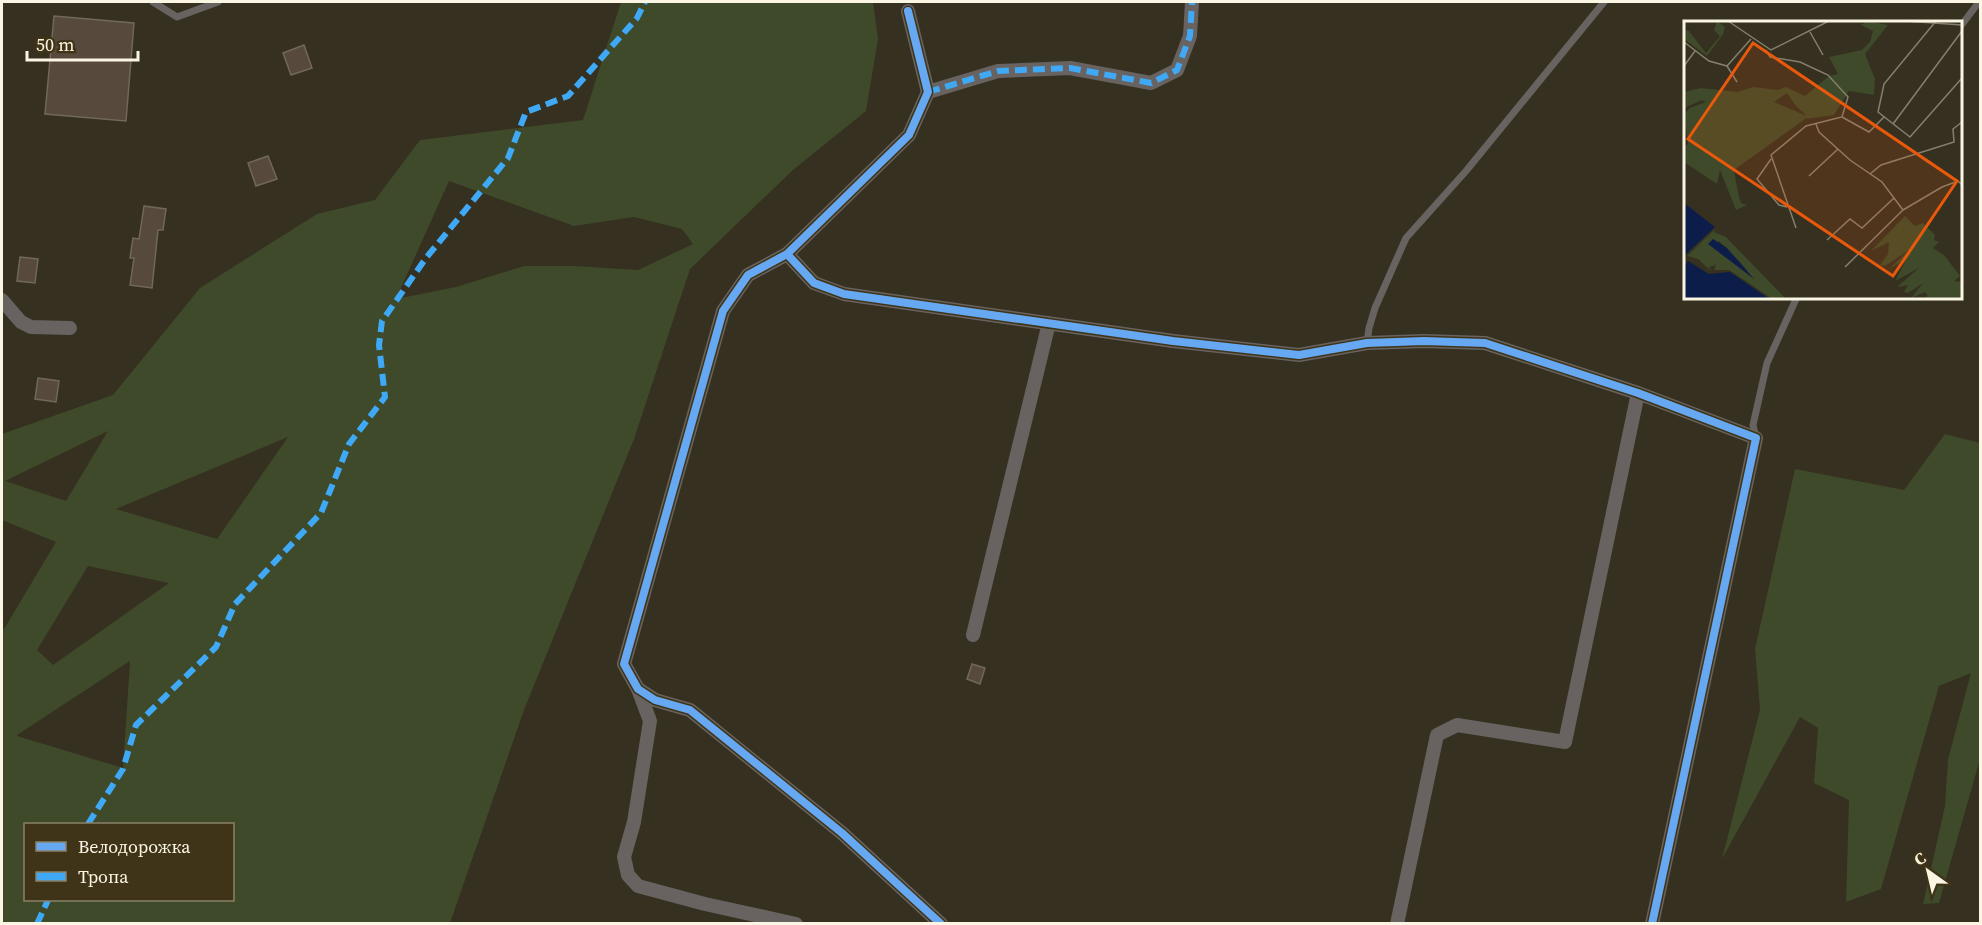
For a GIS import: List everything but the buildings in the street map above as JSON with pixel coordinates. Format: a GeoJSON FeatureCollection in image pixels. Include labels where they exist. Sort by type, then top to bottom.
{"type":"FeatureCollection","features":[{"type":"Feature","properties":{"kind":"street"},"geometry":{"type":"LineString","coordinates":[[928,92],[998,71],[1070,68],[1151,83],[1177,70],[1190,36],[1191,2]]}},
{"type":"Feature","properties":{"kind":"street"},"geometry":{"type":"LineString","coordinates":[[796,924],[705,904],[638,886],[628,874],[624,857],[634,822],[650,721],[638,688],[624,664],[723,311],[748,275],[786,254],[909,135],[928,92],[907,6]]}},
{"type":"Feature","properties":{"kind":"street"},"geometry":{"type":"LineString","coordinates":[[786,254],[814,283],[844,294],[1173,341],[1299,355],[1368,343],[1424,341],[1485,343],[1638,393],[1756,438],[1652,924]]}},
{"type":"Feature","properties":{"kind":"street"},"geometry":{"type":"LineString","coordinates":[[2,300],[21,322],[31,327],[70,328]]}},
{"type":"Feature","properties":{"kind":"street"},"geometry":{"type":"LineString","coordinates":[[973,635],[1049,323]]}},
{"type":"Feature","properties":{"kind":"street"},"geometry":{"type":"LineString","coordinates":[[1397,924],[1437,735],[1457,725],[1565,742],[1638,393]]}},
{"type":"Feature","properties":{"kind":"street"},"geometry":{"type":"LineString","coordinates":[[638,688],[655,700],[690,710],[842,833],[941,924]]}},
{"type":"Feature","properties":{"kind":"lane"},"geometry":{"type":"LineString","coordinates":[[153,2],[177,17],[218,2]]}},
{"type":"Feature","properties":{"kind":"lane"},"geometry":{"type":"LineString","coordinates":[[1368,343],[1369,328],[1375,308],[1406,238],[1466,171],[1604,2]]}},
{"type":"Feature","properties":{"kind":"lane"},"geometry":{"type":"LineString","coordinates":[[1961,24],[1979,2]]}},
{"type":"Feature","properties":{"kind":"lane"},"geometry":{"type":"LineString","coordinates":[[1756,438],[1753,424],[1767,363],[1797,298]]}},
{"type":"Feature","properties":{"kind":"green space"},"geometry":{"type":"Polygon","coordinates":[[[621,2],[873,2],[878,39],[866,111],[793,170],[690,269],[634,439],[524,710],[450,923],[2,923],[2,628],[4,629],[56,542],[2,520],[2,434],[113,395],[200,288],[317,214],[375,200],[420,140],[583,120],[621,2]],[[449,181],[396,299],[456,287],[524,266],[638,270],[693,244],[682,229],[634,217],[574,226],[449,181]],[[108,431],[5,481],[66,501],[108,431]],[[288,437],[116,509],[217,539],[288,437]],[[88,566],[37,650],[53,665],[169,583],[88,566]],[[130,661],[17,735],[123,768],[130,661]]]}},
{"type":"Feature","properties":{"kind":"green space"},"geometry":{"type":"Polygon","coordinates":[[[1945,434],[1980,443],[1980,759],[1939,903],[1923,904],[1945,806],[1948,759],[1971,673],[1939,686],[1881,889],[1846,902],[1849,800],[1814,783],[1818,728],[1800,717],[1722,859],[1760,710],[1755,649],[1795,469],[1904,490],[1945,434]]]}},
{"type":"Feature","properties":{"kind":"marked path"},"geometry":{"type":"LineString","coordinates":[[89,823],[123,769],[136,725],[216,647],[235,604],[321,513],[349,444],[385,397],[379,345],[382,321],[426,258],[508,158],[526,112],[568,96],[637,18],[645,2]]}},
{"type":"Feature","properties":{"kind":"marked path"},"geometry":{"type":"LineString","coordinates":[[928,92],[998,71],[1070,68],[1151,83],[1177,70],[1190,36],[1192,2]]}},
{"type":"Feature","properties":{"kind":"marked path"},"geometry":{"type":"LineString","coordinates":[[37,924],[48,901]]}},
{"type":"Feature","properties":{"kind":"cycle path"},"geometry":{"type":"LineString","coordinates":[[908,11],[928,92],[909,135],[787,254],[748,275],[723,311],[624,664],[638,689],[655,700],[690,710],[842,833],[941,924]]}},
{"type":"Feature","properties":{"kind":"cycle path"},"geometry":{"type":"LineString","coordinates":[[787,254],[814,283],[844,294],[1173,341],[1299,355],[1367,343],[1424,341],[1485,343],[1638,393],[1756,438],[1652,924]]}}]}
